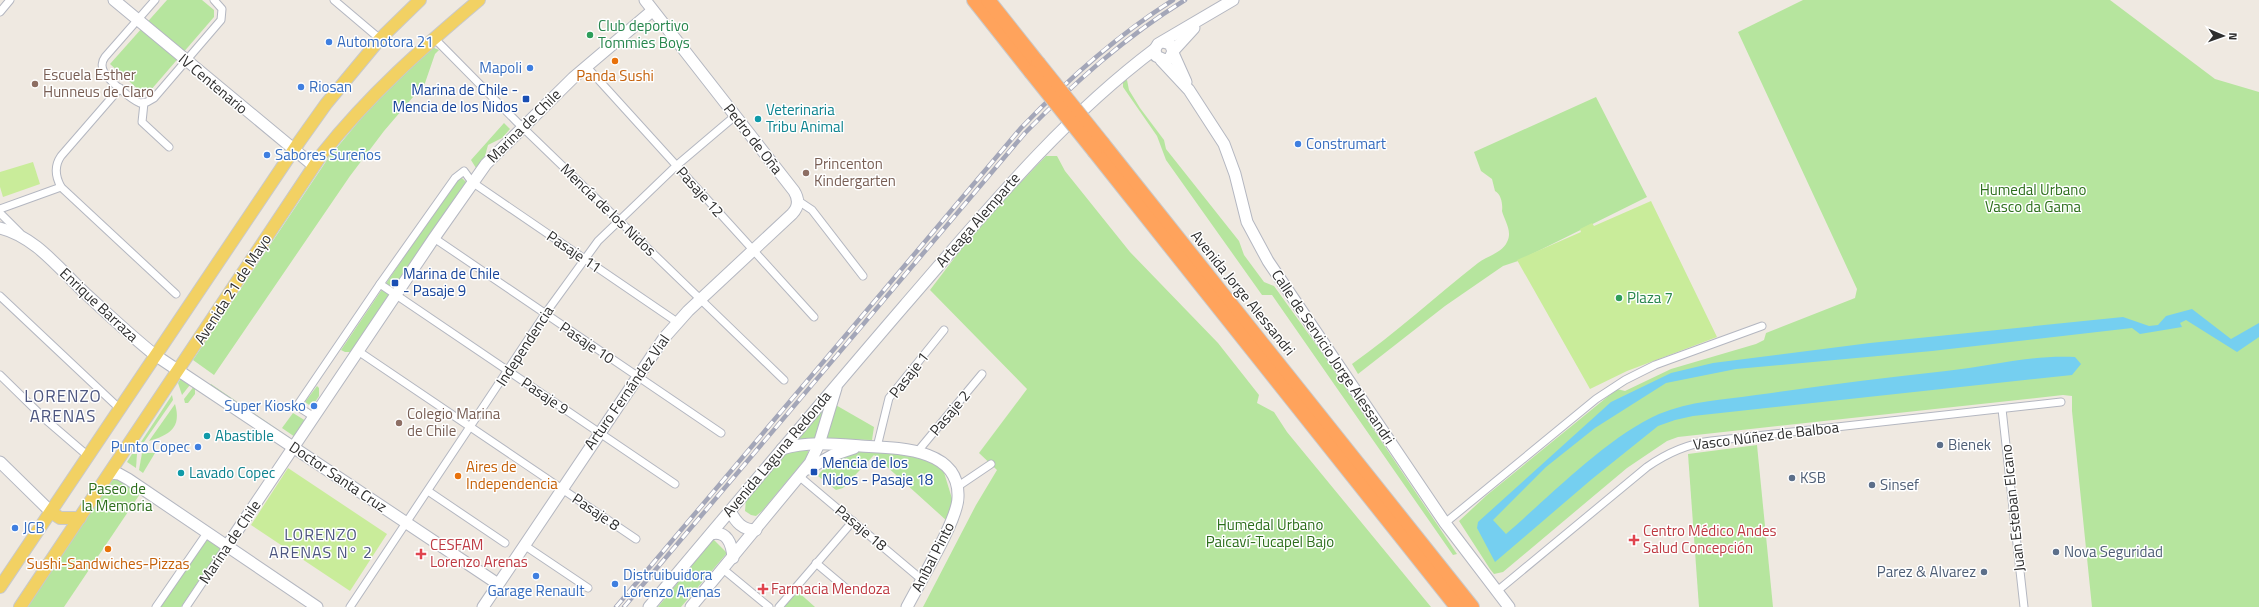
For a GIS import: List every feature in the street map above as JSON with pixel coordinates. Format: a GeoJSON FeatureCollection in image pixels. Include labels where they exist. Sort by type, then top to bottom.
{"type":"FeatureCollection","features":[{"type":"Feature","properties":{"kind":"highway"},"geometry":{"type":"LineString","coordinates":[[968,0],[992,9]]}},
{"type":"Feature","properties":{"kind":"highway","name":"Avenida Jorge Alessandri"},"geometry":{"type":"LineString","coordinates":[[974,0],[992,9]]}},
{"type":"Feature","properties":{"kind":"highway","name":"Avenida Jorge Alessandri"},"geometry":{"type":"LineString","coordinates":[[988,0],[992,9],[1035,67],[1457,607]]}},
{"type":"Feature","properties":{"kind":"highway","name":"Avenida Jorge Alessandri"},"geometry":{"type":"LineString","coordinates":[[1099,148],[1472,607]]}},
{"type":"Feature","properties":{"kind":"main road","name":"Avenida 21 de Mayo"},"geometry":{"type":"LineString","coordinates":[[0,587],[293,150],[326,104],[380,39],[420,0]]}},
{"type":"Feature","properties":{"kind":"main road","name":"Avenida 21 de Mayo"},"geometry":{"type":"LineString","coordinates":[[20,607],[179,371],[314,166],[370,98],[434,38],[479,0]]}},
{"type":"Feature","properties":{"kind":"main road"},"geometry":{"type":"LineString","coordinates":[[51,512],[60,518],[80,518]]}},
{"type":"Feature","properties":{"kind":"street"},"geometry":{"type":"LineString","coordinates":[[0,12],[10,0]]}},
{"type":"Feature","properties":{"kind":"street","name":"IV Centenario"},"geometry":{"type":"LineString","coordinates":[[114,0],[314,166]]}},
{"type":"Feature","properties":{"kind":"street"},"geometry":{"type":"LineString","coordinates":[[155,0],[105,57],[102,63],[105,74],[137,102],[144,103],[154,98],[222,18],[222,9],[214,0]]}},
{"type":"Feature","properties":{"kind":"street"},"geometry":{"type":"LineString","coordinates":[[334,0],[380,39]]}},
{"type":"Feature","properties":{"kind":"street","name":"Pedro de Oña"},"geometry":{"type":"LineString","coordinates":[[644,0],[794,191],[797,200],[812,210],[863,276]]}},
{"type":"Feature","properties":{"kind":"street","name":"Arteaga Alemparte"},"geometry":{"type":"LineString","coordinates":[[838,382],[1031,160],[1088,103],[1130,68],[1160,52],[1203,18],[1233,0]]}},
{"type":"Feature","properties":{"kind":"street","name":"Marina de Chile"},"geometry":{"type":"LineString","coordinates":[[186,607],[472,182],[495,154],[586,66],[652,11]]}},
{"type":"Feature","properties":{"kind":"street","name":"Arteaga Alemparte"},"geometry":{"type":"LineString","coordinates":[[1160,52],[1168,59],[1203,18]]}},
{"type":"Feature","properties":{"kind":"street","name":"Mencía de los Nidos"},"geometry":{"type":"LineString","coordinates":[[434,38],[618,221],[784,380]]}},
{"type":"Feature","properties":{"kind":"street","name":"Calle de Servicio Jorge Alessandri"},"geometry":{"type":"LineString","coordinates":[[1160,52],[1216,128],[1230,156],[1247,222],[1254,239],[1445,523],[1496,592],[1509,607]]}},
{"type":"Feature","properties":{"kind":"street","name":"Calle de Servicio Jorge Alessandri"},"geometry":{"type":"LineString","coordinates":[[1173,52],[1189,90]]}},
{"type":"Feature","properties":{"kind":"street","name":"Pasaje 12"},"geometry":{"type":"LineString","coordinates":[[586,66],[814,317]]}},
{"type":"Feature","properties":{"kind":"street"},"geometry":{"type":"LineString","coordinates":[[120,88],[58,160],[56,171],[61,187],[176,294]]}},
{"type":"Feature","properties":{"kind":"street"},"geometry":{"type":"LineString","coordinates":[[144,103],[142,122],[169,147]]}},
{"type":"Feature","properties":{"kind":"street","name":"Independencia"},"geometry":{"type":"LineString","coordinates":[[350,607],[545,314],[584,259],[618,221],[676,166],[735,116]]}},
{"type":"Feature","properties":{"kind":"street"},"geometry":{"type":"LineString","coordinates":[[314,417],[297,406],[380,284],[456,178],[464,171],[472,182]]}},
{"type":"Feature","properties":{"kind":"street","name":"Pasaje 11"},"geometry":{"type":"LineString","coordinates":[[472,182],[677,322]]}},
{"type":"Feature","properties":{"kind":"street"},"geometry":{"type":"LineString","coordinates":[[0,209],[61,187]]}},
{"type":"Feature","properties":{"kind":"street","name":"Arturo Fernández Vial"},"geometry":{"type":"LineString","coordinates":[[483,607],[636,376],[677,322],[795,211],[797,200]]}},
{"type":"Feature","properties":{"kind":"street","name":"Enrique Barraza"},"geometry":{"type":"LineString","coordinates":[[0,213],[21,235],[38,249],[121,327],[155,355],[179,371]]}},
{"type":"Feature","properties":{"kind":"street","name":"Enrique Barraza"},"geometry":{"type":"LineString","coordinates":[[0,228],[21,235]]}},
{"type":"Feature","properties":{"kind":"street","name":"Pasaje 10"},"geometry":{"type":"LineString","coordinates":[[434,238],[721,433]]}},
{"type":"Feature","properties":{"kind":"street"},"geometry":{"type":"LineString","coordinates":[[380,284],[396,295]]}},
{"type":"Feature","properties":{"kind":"street","name":"Pasaje 9"},"geometry":{"type":"LineString","coordinates":[[396,295],[674,484]]}},
{"type":"Feature","properties":{"kind":"street"},"geometry":{"type":"LineString","coordinates":[[0,296],[120,409]]}},
{"type":"Feature","properties":{"kind":"street"},"geometry":{"type":"LineString","coordinates":[[1445,523],[1596,399],[1625,380],[1655,365],[1762,326]]}},
{"type":"Feature","properties":{"kind":"street","name":"Pasaje 1"},"geometry":{"type":"LineString","coordinates":[[877,447],[889,398],[944,330]]}},
{"type":"Feature","properties":{"kind":"street","name":"Pasaje 8"},"geometry":{"type":"LineString","coordinates":[[358,351],[636,539]]}},
{"type":"Feature","properties":{"kind":"street","name":"Doctor Santa Cruz"},"geometry":{"type":"LineString","coordinates":[[179,371],[498,584]]}},
{"type":"Feature","properties":{"kind":"street","name":"Pasaje 2"},"geometry":{"type":"LineString","coordinates":[[918,451],[982,374]]}},
{"type":"Feature","properties":{"kind":"street"},"geometry":{"type":"LineString","coordinates":[[0,375],[45,419],[88,456]]}},
{"type":"Feature","properties":{"kind":"street","name":"Avenida Laguna Redonda"},"geometry":{"type":"LineString","coordinates":[[691,607],[800,477],[810,463],[819,444],[838,382]]}},
{"type":"Feature","properties":{"kind":"street","name":"Avenida Laguna Redonda"},"geometry":{"type":"LineString","coordinates":[[649,607],[838,382]]}},
{"type":"Feature","properties":{"kind":"street","name":"Vasco Núñez de Balboa"},"geometry":{"type":"LineString","coordinates":[[1496,592],[1647,467],[1678,449],[1711,441],[2061,402]]}},
{"type":"Feature","properties":{"kind":"street","name":"Juan Esteban Elcano"},"geometry":{"type":"LineString","coordinates":[[2002,409],[2024,607]]}},
{"type":"Feature","properties":{"kind":"street"},"geometry":{"type":"LineString","coordinates":[[782,449],[797,445],[819,444],[897,447],[918,451],[932,456],[947,468],[953,475],[957,487],[991,464]]}},
{"type":"Feature","properties":{"kind":"street"},"geometry":{"type":"LineString","coordinates":[[800,477],[825,458],[862,446]]}},
{"type":"Feature","properties":{"kind":"street"},"geometry":{"type":"LineString","coordinates":[[0,462],[51,512]]}},
{"type":"Feature","properties":{"kind":"street"},"geometry":{"type":"LineString","coordinates":[[110,473],[124,476],[317,607]]}},
{"type":"Feature","properties":{"kind":"street","name":"Pasaje 18"},"geometry":{"type":"LineString","coordinates":[[800,477],[921,579]]}},
{"type":"Feature","properties":{"kind":"street","name":"Aníbal Pinto"},"geometry":{"type":"LineString","coordinates":[[908,607],[957,507],[957,487]]}},
{"type":"Feature","properties":{"kind":"street"},"geometry":{"type":"LineString","coordinates":[[428,491],[504,543]]}},
{"type":"Feature","properties":{"kind":"street"},"geometry":{"type":"LineString","coordinates":[[730,511],[739,525],[747,529],[756,530]]}},
{"type":"Feature","properties":{"kind":"street"},"geometry":{"type":"LineString","coordinates":[[779,607],[852,521]]}},
{"type":"Feature","properties":{"kind":"street","name":"Marina de Chile"},"geometry":{"type":"LineString","coordinates":[[156,607],[207,533]]}},
{"type":"Feature","properties":{"kind":"street"},"geometry":{"type":"LineString","coordinates":[[711,534],[718,533],[727,538],[732,548],[733,558]]}},
{"type":"Feature","properties":{"kind":"street"},"geometry":{"type":"LineString","coordinates":[[524,545],[588,588]]}},
{"type":"Feature","properties":{"kind":"street"},"geometry":{"type":"LineString","coordinates":[[816,563],[848,590]]}},
{"type":"Feature","properties":{"kind":"street"},"geometry":{"type":"LineString","coordinates":[[723,569],[769,607]]}},
{"type":"Feature","properties":{"kind":"green space"},"geometry":{"type":"Polygon","coordinates":[[[167,0],[202,0],[214,10],[214,17],[150,91],[141,92],[110,64],[167,0]]]}},
{"type":"Feature","properties":{"kind":"green space","name":"Humedal Urbano Vasco da Gama"},"geometry":{"type":"Polygon","coordinates":[[[1803,0],[2110,0],[2215,79],[2259,92],[2259,607],[2092,607],[2072,411],[2072,396],[2063,395],[1678,437],[1667,441],[1627,468],[1503,572],[1494,574],[1490,569],[1459,521],[1487,495],[1617,389],[1625,391],[1671,369],[1756,344],[1764,340],[1766,333],[1855,298],[1857,289],[1738,32],[1803,0]]]}},
{"type":"Feature","properties":{"kind":"green space"},"geometry":{"type":"Polygon","coordinates":[[[432,47],[439,50],[435,54],[425,83],[384,131],[350,176],[214,375],[193,360],[329,157],[380,96],[432,47]]]}},
{"type":"Feature","properties":{"kind":"green space"},"geometry":{"type":"Polygon","coordinates":[[[1127,80],[1129,90],[1140,108],[1164,140],[1166,149],[1239,241],[1244,255],[1264,282],[1274,286],[1323,354],[1457,554],[1453,555],[1272,295],[1262,295],[1166,160],[1157,136],[1123,87],[1123,81],[1127,80]]]}},
{"type":"Feature","properties":{"kind":"green space"},"geometry":{"type":"Polygon","coordinates":[[[1596,97],[1647,197],[1518,261],[1503,266],[1445,306],[1358,374],[1352,364],[1384,340],[1478,263],[1498,252],[1505,246],[1509,238],[1509,230],[1502,211],[1501,200],[1499,194],[1495,191],[1492,179],[1481,171],[1474,152],[1596,97]]]}},
{"type":"Feature","properties":{"kind":"green space"},"geometry":{"type":"Polygon","coordinates":[[[504,123],[510,129],[502,138],[488,145],[485,156],[476,168],[471,160],[504,123]]]}},
{"type":"Feature","properties":{"kind":"green space","name":"Humedal Urbano Paicaví-Tucapel Bajo"},"geometry":{"type":"Polygon","coordinates":[[[1046,156],[1057,156],[1065,171],[1130,252],[1218,343],[1259,395],[1257,403],[1274,412],[1287,432],[1431,607],[923,607],[976,505],[997,470],[979,453],[1027,389],[930,290],[978,227],[1046,156]]]}},
{"type":"Feature","properties":{"kind":"green space"},"geometry":{"type":"Polygon","coordinates":[[[33,162],[40,184],[3,197],[0,187],[0,172],[33,162]]]}},
{"type":"Feature","properties":{"kind":"green space"},"geometry":{"type":"Polygon","coordinates":[[[461,177],[466,182],[353,352],[345,352],[341,350],[456,180],[461,177]]]}},
{"type":"Feature","properties":{"kind":"green space","name":"Plaza 7"},"geometry":{"type":"Polygon","coordinates":[[[1651,201],[1717,337],[1627,371],[1590,389],[1517,260],[1581,232],[1580,229],[1592,223],[1594,226],[1651,201]]]}},
{"type":"Feature","properties":{"kind":"green space"},"geometry":{"type":"Polygon","coordinates":[[[183,375],[193,381],[182,395],[178,383],[183,375]]]}},
{"type":"Feature","properties":{"kind":"green space"},"geometry":{"type":"Polygon","coordinates":[[[211,384],[293,440],[291,442],[209,386],[211,384]]]}},
{"type":"Feature","properties":{"kind":"green space"},"geometry":{"type":"Polygon","coordinates":[[[195,385],[195,394],[188,403],[185,403],[184,399],[195,385]]]}},
{"type":"Feature","properties":{"kind":"green space"},"geometry":{"type":"Polygon","coordinates":[[[317,386],[319,388],[319,396],[312,407],[305,402],[317,386]]]}},
{"type":"Feature","properties":{"kind":"green space"},"geometry":{"type":"Polygon","coordinates":[[[172,395],[173,400],[144,442],[141,442],[172,395]]]}},
{"type":"Feature","properties":{"kind":"green space"},"geometry":{"type":"Polygon","coordinates":[[[827,400],[874,427],[872,440],[829,439],[793,442],[827,400]]]}},
{"type":"Feature","properties":{"kind":"green space"},"geometry":{"type":"Polygon","coordinates":[[[175,404],[177,419],[175,425],[168,433],[149,441],[175,404]]]}},
{"type":"Feature","properties":{"kind":"green space"},"geometry":{"type":"Polygon","coordinates":[[[293,413],[306,421],[295,437],[282,428],[293,413]]]}},
{"type":"Feature","properties":{"kind":"green space"},"geometry":{"type":"Polygon","coordinates":[[[876,442],[896,443],[924,451],[942,466],[954,505],[947,521],[874,455],[843,488],[836,490],[818,476],[823,469],[836,459],[876,442]]]}},
{"type":"Feature","properties":{"kind":"green space"},"geometry":{"type":"Polygon","coordinates":[[[1757,445],[1773,607],[1699,607],[1688,454],[1757,445]]]}},
{"type":"Feature","properties":{"kind":"green space"},"geometry":{"type":"Polygon","coordinates":[[[792,447],[809,447],[807,457],[762,511],[756,516],[745,511],[746,499],[792,447]]]}},
{"type":"Feature","properties":{"kind":"green space"},"geometry":{"type":"Polygon","coordinates":[[[142,453],[155,453],[143,473],[139,470],[142,453]]]}},
{"type":"Feature","properties":{"kind":"green space"},"geometry":{"type":"Polygon","coordinates":[[[132,454],[137,454],[136,468],[127,462],[132,454]]]}},
{"type":"Feature","properties":{"kind":"green space"},"geometry":{"type":"Polygon","coordinates":[[[288,468],[387,534],[350,591],[251,525],[288,468]]]}},
{"type":"Feature","properties":{"kind":"green space","name":"Paseo de la Memoria"},"geometry":{"type":"Polygon","coordinates":[[[116,476],[142,491],[64,607],[24,607],[108,480],[116,476]]]}},
{"type":"Feature","properties":{"kind":"green space"},"geometry":{"type":"Polygon","coordinates":[[[206,537],[221,548],[181,607],[159,607],[206,537]]]}},
{"type":"Feature","properties":{"kind":"green space"},"geometry":{"type":"Polygon","coordinates":[[[713,539],[727,553],[681,607],[658,607],[713,539]]]}},
{"type":"Feature","properties":{"kind":"green space"},"geometry":{"type":"Polygon","coordinates":[[[796,590],[815,607],[784,607],[796,590]]]}},
{"type":"Feature","properties":{"kind":"water"},"geometry":{"type":"Polygon","coordinates":[[[2192,309],[2231,339],[2259,323],[2259,337],[2237,352],[2186,320],[2180,323],[2182,327],[2140,334],[2132,328],[1932,351],[1736,369],[1666,383],[1595,428],[1546,467],[1493,520],[1506,534],[1580,468],[1619,437],[1639,424],[1659,414],[1683,406],[1851,382],[1963,369],[2026,359],[2075,357],[2081,364],[2072,375],[1693,416],[1675,420],[1658,426],[1592,479],[1495,562],[1477,528],[1478,522],[1611,402],[1671,373],[1713,363],[1870,343],[2123,317],[2149,326],[2158,325],[2166,316],[2192,309]]]}},
{"type":"Feature","properties":{"kind":"railway"},"geometry":{"type":"LineString","coordinates":[[616,607],[1021,128],[1074,76],[1132,28],[1173,0]]}},
{"type":"Feature","properties":{"kind":"railway"},"geometry":{"type":"LineString","coordinates":[[624,607],[1025,133],[1062,96],[1121,45],[1163,14],[1185,0]]}},
{"type":"Feature","properties":{"kind":"place","name":"Club deportivo Tommies Boys"},"geometry":{"type":"Point","coordinates":[590,35]}},
{"type":"Feature","properties":{"kind":"place","name":"Automotora 21"},"geometry":{"type":"Point","coordinates":[329,42]}},
{"type":"Feature","properties":{"kind":"place","name":"Panda Sushi"},"geometry":{"type":"Point","coordinates":[615,61]}},
{"type":"Feature","properties":{"kind":"place","name":"Mapoli"},"geometry":{"type":"Point","coordinates":[530,68]}},
{"type":"Feature","properties":{"kind":"place","name":"Escuela Esther Hunneus de Claro"},"geometry":{"type":"Point","coordinates":[35,84]}},
{"type":"Feature","properties":{"kind":"place","name":"Riosan"},"geometry":{"type":"Point","coordinates":[301,87]}},
{"type":"Feature","properties":{"kind":"place","name":"Marina de Chile - Mencia de los Nidos"},"geometry":{"type":"Point","coordinates":[526,99]}},
{"type":"Feature","properties":{"kind":"place","name":"Veterinaria Tribu Animal"},"geometry":{"type":"Point","coordinates":[758,119]}},
{"type":"Feature","properties":{"kind":"place","name":"Construmart"},"geometry":{"type":"Point","coordinates":[1298,144]}},
{"type":"Feature","properties":{"kind":"place","name":"Sabores Sureños"},"geometry":{"type":"Point","coordinates":[267,155]}},
{"type":"Feature","properties":{"kind":"place","name":"Princenton Kindergarten"},"geometry":{"type":"Point","coordinates":[806,173]}},
{"type":"Feature","properties":{"kind":"place","name":"Marina de Chile - Pasaje 9"},"geometry":{"type":"Point","coordinates":[395,283]}},
{"type":"Feature","properties":{"kind":"place","name":"Plaza 7"},"geometry":{"type":"Point","coordinates":[1619,298]}},
{"type":"Feature","properties":{"kind":"place","name":"Super Kiosko"},"geometry":{"type":"Point","coordinates":[314,406]}},
{"type":"Feature","properties":{"kind":"place","name":"Colegio Marina de Chile"},"geometry":{"type":"Point","coordinates":[399,423]}},
{"type":"Feature","properties":{"kind":"place","name":"Abastible"},"geometry":{"type":"Point","coordinates":[207,436]}},
{"type":"Feature","properties":{"kind":"place","name":"Bienek"},"geometry":{"type":"Point","coordinates":[1940,445]}},
{"type":"Feature","properties":{"kind":"place","name":"Punto Copec"},"geometry":{"type":"Point","coordinates":[198,447]}},
{"type":"Feature","properties":{"kind":"place","name":"Mencia de los Nidos - Pasaje 18"},"geometry":{"type":"Point","coordinates":[814,472]}},
{"type":"Feature","properties":{"kind":"place","name":"Lavado Copec"},"geometry":{"type":"Point","coordinates":[181,473]}},
{"type":"Feature","properties":{"kind":"place","name":"Aires de Independencia"},"geometry":{"type":"Point","coordinates":[458,476]}},
{"type":"Feature","properties":{"kind":"place","name":"KSB"},"geometry":{"type":"Point","coordinates":[1792,478]}},
{"type":"Feature","properties":{"kind":"place","name":"Sinsef"},"geometry":{"type":"Point","coordinates":[1872,485]}},
{"type":"Feature","properties":{"kind":"place","name":"JCB"},"geometry":{"type":"Point","coordinates":[15,528]}},
{"type":"Feature","properties":{"kind":"place","name":"Centro Médico Andes Salud Concepción"},"geometry":{"type":"Point","coordinates":[1634,540]}},
{"type":"Feature","properties":{"kind":"place","name":"Sushi-Sandwiches-Pizzas"},"geometry":{"type":"Point","coordinates":[108,549]}},
{"type":"Feature","properties":{"kind":"place","name":"Nova Seguridad"},"geometry":{"type":"Point","coordinates":[2056,552]}},
{"type":"Feature","properties":{"kind":"place","name":"CESFAM Lorenzo Arenas"},"geometry":{"type":"Point","coordinates":[421,554]}},
{"type":"Feature","properties":{"kind":"place","name":"Parez & Alvarez"},"geometry":{"type":"Point","coordinates":[1984,572]}},
{"type":"Feature","properties":{"kind":"place","name":"Garage Renault"},"geometry":{"type":"Point","coordinates":[536,576]}},
{"type":"Feature","properties":{"kind":"place","name":"Distruibuidora Lorenzo Arenas"},"geometry":{"type":"Point","coordinates":[615,584]}},
{"type":"Feature","properties":{"kind":"place","name":"Farmacia Mendoza"},"geometry":{"type":"Point","coordinates":[763,589]}},
{"type":"Feature","properties":{"kind":"district","name":"LORENZO ARENAS"},"geometry":{"type":"Point","coordinates":[63,406]}},
{"type":"Feature","properties":{"kind":"district","name":"LORENZO ARENAS N° 2"},"geometry":{"type":"Point","coordinates":[321,543]}}]}
